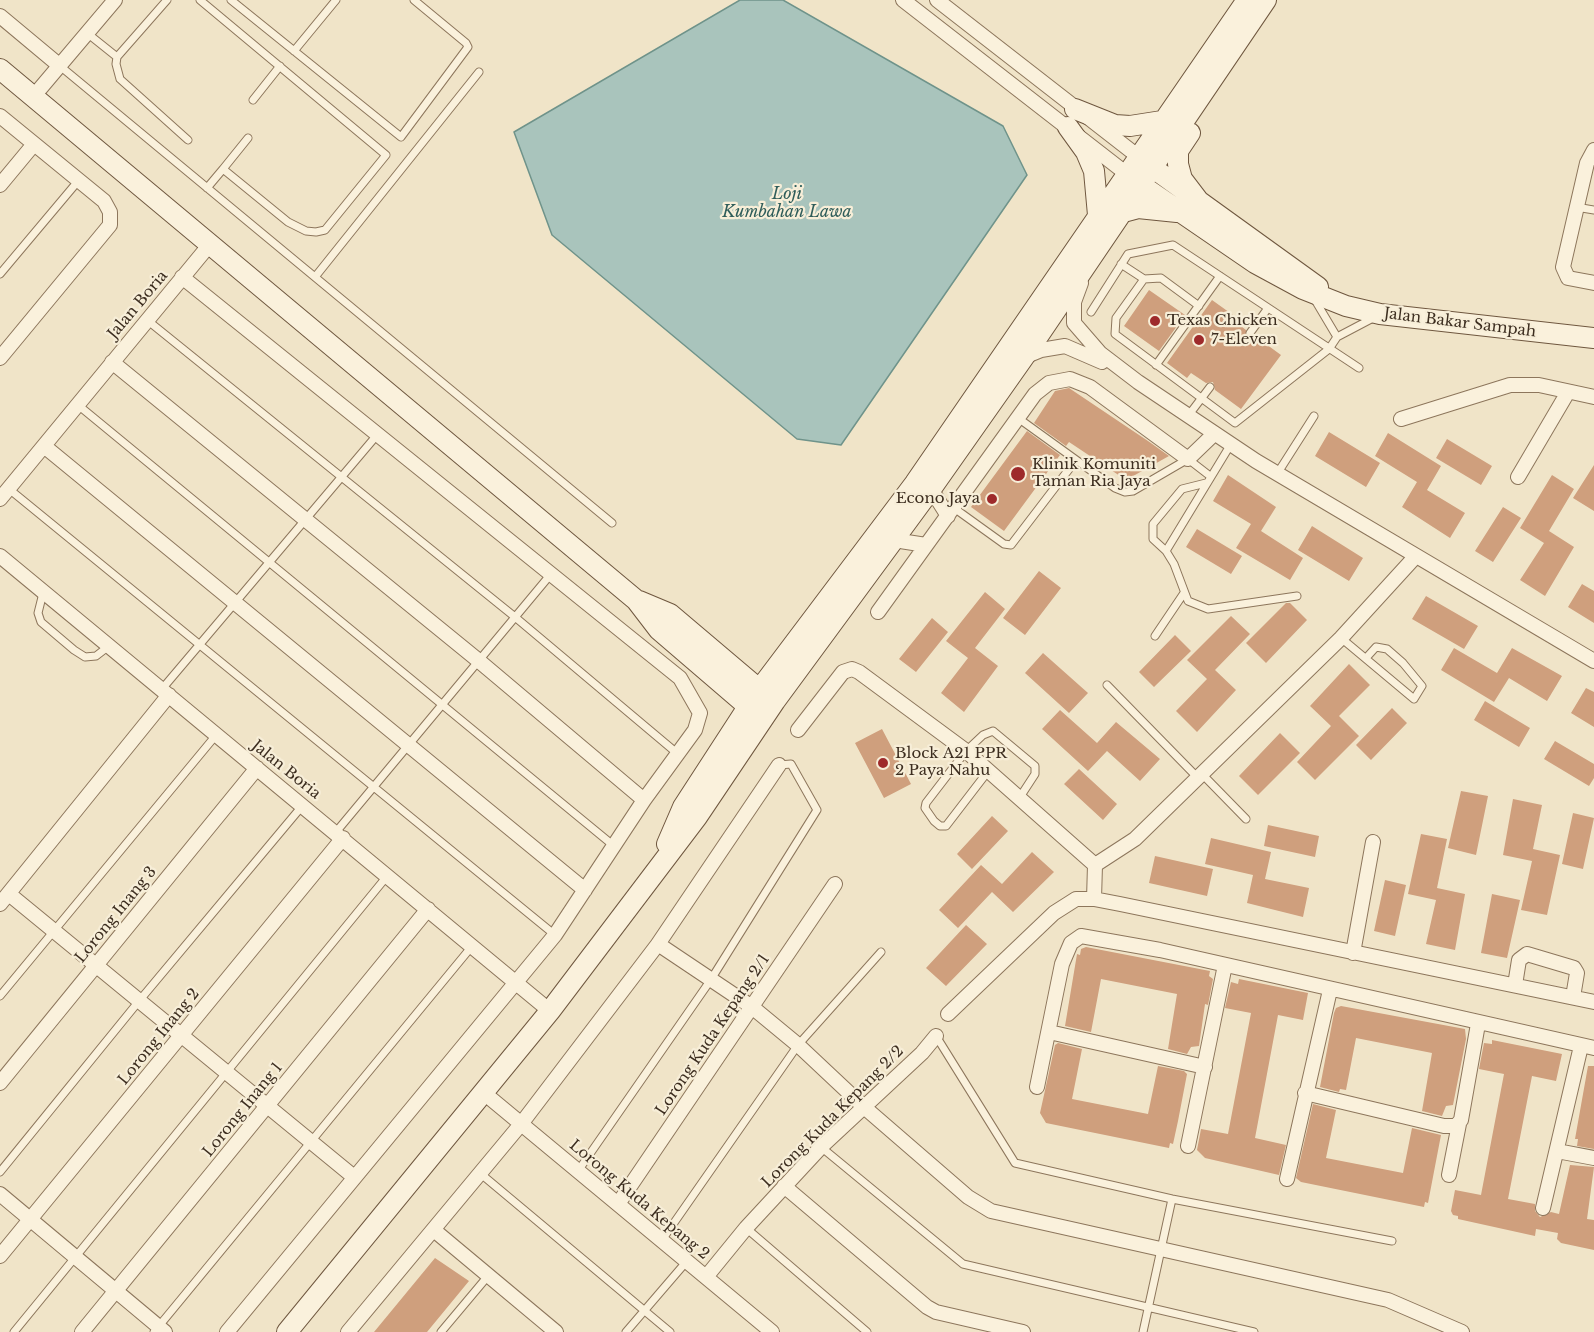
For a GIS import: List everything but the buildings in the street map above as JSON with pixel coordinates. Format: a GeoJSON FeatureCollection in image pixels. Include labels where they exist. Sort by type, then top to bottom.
{"type":"FeatureCollection","features":[{"type":"Feature","properties":{"kind":"main road"},"geometry":{"type":"LineString","coordinates":[[1145,162],[1162,121],[1247,0]]}},
{"type":"Feature","properties":{"kind":"main road"},"geometry":{"type":"LineString","coordinates":[[287,1332],[550,1011],[697,817],[755,713],[1098,214],[1134,179],[1266,0]]}},
{"type":"Feature","properties":{"kind":"main road"},"geometry":{"type":"LineString","coordinates":[[1198,200],[1182,179],[1178,151],[1239,56],[1270,0]]}},
{"type":"Feature","properties":{"kind":"main road"},"geometry":{"type":"LineString","coordinates":[[0,69],[636,600],[659,630],[755,713]]}},
{"type":"Feature","properties":{"kind":"main road"},"geometry":{"type":"LineString","coordinates":[[1072,118],[1130,126],[1162,121]]}},
{"type":"Feature","properties":{"kind":"main road"},"geometry":{"type":"LineString","coordinates":[[1072,118],[1094,171],[1098,214]]}},
{"type":"Feature","properties":{"kind":"main road","name":"Jalan Bakar Sampah"},"geometry":{"type":"LineString","coordinates":[[1145,162],[1310,279],[1328,297]]}},
{"type":"Feature","properties":{"kind":"main road"},"geometry":{"type":"LineString","coordinates":[[767,696],[894,540],[931,489],[1123,212],[1134,179]]}},
{"type":"Feature","properties":{"kind":"main road","name":"Jalan Bakar Sampah"},"geometry":{"type":"LineString","coordinates":[[1134,179],[1255,263],[1303,289],[1346,306],[1380,314],[1594,338]]}},
{"type":"Feature","properties":{"kind":"main road"},"geometry":{"type":"LineString","coordinates":[[1123,212],[1146,208],[1182,213]]}},
{"type":"Feature","properties":{"kind":"main road"},"geometry":{"type":"LineString","coordinates":[[636,600],[670,614],[767,696]]}},
{"type":"Feature","properties":{"kind":"street"},"geometry":{"type":"LineString","coordinates":[[33,97],[115,0]]}},
{"type":"Feature","properties":{"kind":"street"},"geometry":{"type":"LineString","coordinates":[[903,0],[1072,118],[1145,162]]}},
{"type":"Feature","properties":{"kind":"street"},"geometry":{"type":"LineString","coordinates":[[937,0],[1072,118],[1134,179]]}},
{"type":"Feature","properties":{"kind":"street"},"geometry":{"type":"LineString","coordinates":[[0,16],[60,66]]}},
{"type":"Feature","properties":{"kind":"street"},"geometry":{"type":"LineString","coordinates":[[0,116],[104,201],[110,212],[110,225],[0,358]]}},
{"type":"Feature","properties":{"kind":"street"},"geometry":{"type":"LineString","coordinates":[[0,185],[34,144]]}},
{"type":"Feature","properties":{"kind":"street"},"geometry":{"type":"LineString","coordinates":[[1594,150],[1587,163],[1563,267],[1568,278],[1594,283]]}},
{"type":"Feature","properties":{"kind":"street","name":"Jalan Boria"},"geometry":{"type":"LineString","coordinates":[[4,494],[211,243]]}},
{"type":"Feature","properties":{"kind":"street"},"geometry":{"type":"LineString","coordinates":[[1088,263],[1074,302],[1074,323],[1100,354],[1188,417],[1277,474],[1594,661]]}},
{"type":"Feature","properties":{"kind":"street"},"geometry":{"type":"LineString","coordinates":[[182,277],[686,685],[698,706],[700,721],[644,800],[555,935],[227,1332]]}},
{"type":"Feature","properties":{"kind":"street"},"geometry":{"type":"LineString","coordinates":[[1024,357],[1041,350],[1065,346],[1078,350],[1138,382]]}},
{"type":"Feature","properties":{"kind":"street"},"geometry":{"type":"LineString","coordinates":[[112,362],[304,521],[479,661],[644,800]]}},
{"type":"Feature","properties":{"kind":"street"},"geometry":{"type":"LineString","coordinates":[[878,612],[1042,387],[1062,379],[1078,381],[1090,387],[1188,459],[1214,434]]}},
{"type":"Feature","properties":{"kind":"street"},"geometry":{"type":"LineString","coordinates":[[1401,419],[1510,385],[1539,385],[1594,397]]}},
{"type":"Feature","properties":{"kind":"street"},"geometry":{"type":"LineString","coordinates":[[1518,477],[1568,392]]}},
{"type":"Feature","properties":{"kind":"street"},"geometry":{"type":"LineString","coordinates":[[44,446],[585,890]]}},
{"type":"Feature","properties":{"kind":"street"},"geometry":{"type":"LineString","coordinates":[[931,489],[951,512]]}},
{"type":"Feature","properties":{"kind":"street"},"geometry":{"type":"LineString","coordinates":[[894,540],[926,545]]}},
{"type":"Feature","properties":{"kind":"street","name":"Jalan Boria"},"geometry":{"type":"LineString","coordinates":[[0,556],[518,981],[550,1011]]}},
{"type":"Feature","properties":{"kind":"street"},"geometry":{"type":"LineString","coordinates":[[1095,865],[1135,839],[1341,638],[1415,557]]}},
{"type":"Feature","properties":{"kind":"street"},"geometry":{"type":"LineString","coordinates":[[798,730],[843,672],[852,669],[859,672],[966,751],[1095,865],[1094,899]]}},
{"type":"Feature","properties":{"kind":"street"},"geometry":{"type":"LineString","coordinates":[[165,692],[4,899],[53,931],[96,965],[354,1177]]}},
{"type":"Feature","properties":{"kind":"street"},"geometry":{"type":"LineString","coordinates":[[348,1332],[435,1231],[521,1124],[658,944],[779,765]]}},
{"type":"Feature","properties":{"kind":"street","name":"Lorong Inang 3"},"geometry":{"type":"LineString","coordinates":[[0,1083],[257,768]]}},
{"type":"Feature","properties":{"kind":"street","name":"Lorong Inang 2"},"geometry":{"type":"LineString","coordinates":[[0,1256],[182,1036],[340,835]]}},
{"type":"Feature","properties":{"kind":"street"},"geometry":{"type":"LineString","coordinates":[[1353,953],[1373,842]]}},
{"type":"Feature","properties":{"kind":"street","name":"Lorong Kuda Kepang 2/1"},"geometry":{"type":"LineString","coordinates":[[618,1204],[835,884]]}},
{"type":"Feature","properties":{"kind":"street"},"geometry":{"type":"LineString","coordinates":[[948,1014],[1054,913],[1076,899],[1094,899],[1594,1002]]}},
{"type":"Feature","properties":{"kind":"street","name":"Lorong Inang 1"},"geometry":{"type":"LineString","coordinates":[[82,1332],[428,909]]}},
{"type":"Feature","properties":{"kind":"street"},"geometry":{"type":"LineString","coordinates":[[1037,1087],[1066,951],[1071,943],[1081,936],[1225,965],[1478,1024],[1588,1047],[1557,1151],[1543,1208]]}},
{"type":"Feature","properties":{"kind":"street"},"geometry":{"type":"LineString","coordinates":[[658,944],[752,1007],[798,1045],[864,1107],[968,1197],[991,1211],[1394,1301],[1462,1332]]}},
{"type":"Feature","properties":{"kind":"street"},"geometry":{"type":"LineString","coordinates":[[1515,985],[1519,960],[1527,954],[1574,968],[1576,973],[1573,997]]}},
{"type":"Feature","properties":{"kind":"street"},"geometry":{"type":"LineString","coordinates":[[1188,1146],[1225,965]]}},
{"type":"Feature","properties":{"kind":"street"},"geometry":{"type":"LineString","coordinates":[[1287,1179],[1330,990]]}},
{"type":"Feature","properties":{"kind":"street"},"geometry":{"type":"LineString","coordinates":[[1449,1175],[1478,1024]]}},
{"type":"Feature","properties":{"kind":"street"},"geometry":{"type":"LineString","coordinates":[[1049,1032],[1205,1066]]}},
{"type":"Feature","properties":{"kind":"street","name":"Lorong Kuda Kepang 2/2"},"geometry":{"type":"LineString","coordinates":[[706,1277],[746,1228],[821,1147],[936,1036]]}},
{"type":"Feature","properties":{"kind":"street","name":"Lorong Kuda Kepang 2"},"geometry":{"type":"LineString","coordinates":[[484,1093],[772,1332]]}},
{"type":"Feature","properties":{"kind":"street"},"geometry":{"type":"LineString","coordinates":[[1305,1093],[1444,1126],[1459,1124]]}},
{"type":"Feature","properties":{"kind":"street"},"geometry":{"type":"LineString","coordinates":[[1557,1151],[1594,1158]]}},
{"type":"Feature","properties":{"kind":"street"},"geometry":{"type":"LineString","coordinates":[[784,1186],[927,1307],[936,1312],[1023,1332]]}},
{"type":"Feature","properties":{"kind":"street"},"geometry":{"type":"LineString","coordinates":[[0,1194],[159,1330]]}},
{"type":"Feature","properties":{"kind":"street"},"geometry":{"type":"LineString","coordinates":[[435,1231],[556,1332]]}},
{"type":"Feature","properties":{"kind":"street"},"geometry":{"type":"LineString","coordinates":[[532,1332],[542,1320]]}},
{"type":"Feature","properties":{"kind":"lane"},"geometry":{"type":"LineString","coordinates":[[167,0],[117,57],[116,64],[120,79],[188,140]]}},
{"type":"Feature","properties":{"kind":"lane"},"geometry":{"type":"LineString","coordinates":[[201,0],[386,154],[324,230],[316,232],[306,231],[288,222],[223,169]]}},
{"type":"Feature","properties":{"kind":"lane"},"geometry":{"type":"LineString","coordinates":[[231,0],[401,137],[468,47],[414,0]]}},
{"type":"Feature","properties":{"kind":"lane"},"geometry":{"type":"LineString","coordinates":[[294,51],[336,0]]}},
{"type":"Feature","properties":{"kind":"lane"},"geometry":{"type":"LineString","coordinates":[[87,33],[117,57]]}},
{"type":"Feature","properties":{"kind":"lane"},"geometry":{"type":"LineString","coordinates":[[60,66],[612,524]]}},
{"type":"Feature","properties":{"kind":"lane"},"geometry":{"type":"LineString","coordinates":[[253,100],[280,66]]}},
{"type":"Feature","properties":{"kind":"lane"},"geometry":{"type":"LineString","coordinates":[[315,278],[479,72]]}},
{"type":"Feature","properties":{"kind":"lane"},"geometry":{"type":"LineString","coordinates":[[207,188],[248,138]]}},
{"type":"Feature","properties":{"kind":"lane"},"geometry":{"type":"LineString","coordinates":[[0,274],[79,180]]}},
{"type":"Feature","properties":{"kind":"lane"},"geometry":{"type":"LineString","coordinates":[[1576,207],[1594,210]]}},
{"type":"Feature","properties":{"kind":"lane"},"geometry":{"type":"LineString","coordinates":[[1090,312],[1128,254],[1173,245],[1359,368]]}},
{"type":"Feature","properties":{"kind":"lane"},"geometry":{"type":"LineString","coordinates":[[1122,264],[1144,279],[1161,278],[1199,306]]}},
{"type":"Feature","properties":{"kind":"lane"},"geometry":{"type":"LineString","coordinates":[[1156,364],[1220,276]]}},
{"type":"Feature","properties":{"kind":"lane"},"geometry":{"type":"LineString","coordinates":[[1144,279],[1116,318],[1115,334],[1235,423],[1329,349],[1337,337],[1380,314]]}},
{"type":"Feature","properties":{"kind":"lane"},"geometry":{"type":"LineString","coordinates":[[1303,289],[1318,304],[1337,337]]}},
{"type":"Feature","properties":{"kind":"lane"},"geometry":{"type":"LineString","coordinates":[[1250,333],[1268,308]]}},
{"type":"Feature","properties":{"kind":"lane"},"geometry":{"type":"LineString","coordinates":[[147,320],[515,617],[678,754]]}},
{"type":"Feature","properties":{"kind":"lane"},"geometry":{"type":"LineString","coordinates":[[1188,417],[1210,387]]}},
{"type":"Feature","properties":{"kind":"lane"},"geometry":{"type":"LineString","coordinates":[[78,405],[614,846]]}},
{"type":"Feature","properties":{"kind":"lane"},"geometry":{"type":"LineString","coordinates":[[1277,474],[1314,416]]}},
{"type":"Feature","properties":{"kind":"lane"},"geometry":{"type":"LineString","coordinates":[[1018,418],[1114,488],[1125,492],[1133,491],[1188,459],[1210,476]]}},
{"type":"Feature","properties":{"kind":"lane"},"geometry":{"type":"LineString","coordinates":[[165,692],[200,645],[378,434]]}},
{"type":"Feature","properties":{"kind":"lane"},"geometry":{"type":"LineString","coordinates":[[1166,551],[1231,444]]}},
{"type":"Feature","properties":{"kind":"lane"},"geometry":{"type":"LineString","coordinates":[[951,512],[1004,544],[1011,545],[1076,460]]}},
{"type":"Feature","properties":{"kind":"lane"},"geometry":{"type":"LineString","coordinates":[[1206,483],[1182,489],[1153,524],[1153,538],[1166,551],[1181,577],[1188,601],[1208,609],[1297,596]]}},
{"type":"Feature","properties":{"kind":"lane"},"geometry":{"type":"LineString","coordinates":[[4,494],[200,645],[555,935]]}},
{"type":"Feature","properties":{"kind":"lane"},"geometry":{"type":"LineString","coordinates":[[340,835],[373,787],[551,574]]}},
{"type":"Feature","properties":{"kind":"lane"},"geometry":{"type":"LineString","coordinates":[[44,592],[38,613],[41,622],[74,650],[86,657],[96,656],[109,646]]}},
{"type":"Feature","properties":{"kind":"lane"},"geometry":{"type":"LineString","coordinates":[[1155,636],[1184,593]]}},
{"type":"Feature","properties":{"kind":"lane"},"geometry":{"type":"LineString","coordinates":[[1341,638],[1403,693],[1414,699],[1422,686],[1387,649],[1376,647],[1366,658]]}},
{"type":"Feature","properties":{"kind":"lane"},"geometry":{"type":"LineString","coordinates":[[1107,685],[1246,819]]}},
{"type":"Feature","properties":{"kind":"lane"},"geometry":{"type":"LineString","coordinates":[[988,770],[946,826],[940,826],[925,808],[926,803],[966,751],[983,735],[993,731],[1035,766],[1035,774],[1020,797]]}},
{"type":"Feature","properties":{"kind":"lane"},"geometry":{"type":"LineString","coordinates":[[0,996],[217,734]]}},
{"type":"Feature","properties":{"kind":"lane"},"geometry":{"type":"LineString","coordinates":[[578,1171],[710,981],[817,810],[791,764],[779,765]]}},
{"type":"Feature","properties":{"kind":"lane"},"geometry":{"type":"LineString","coordinates":[[0,1172],[303,805]]}},
{"type":"Feature","properties":{"kind":"lane"},"geometry":{"type":"LineString","coordinates":[[14,1332],[388,875]]}},
{"type":"Feature","properties":{"kind":"lane"},"geometry":{"type":"LineString","coordinates":[[159,1330],[473,945]]}},
{"type":"Feature","properties":{"kind":"lane"},"geometry":{"type":"LineString","coordinates":[[662,1240],[798,1045],[881,952]]}},
{"type":"Feature","properties":{"kind":"lane"},"geometry":{"type":"LineString","coordinates":[[936,1036],[1015,1163],[1173,1199],[1392,1241]]}},
{"type":"Feature","properties":{"kind":"lane"},"geometry":{"type":"LineString","coordinates":[[821,1147],[957,1261],[1254,1332]]}},
{"type":"Feature","properties":{"kind":"lane"},"geometry":{"type":"LineString","coordinates":[[481,1174],[670,1332]]}},
{"type":"Feature","properties":{"kind":"lane"},"geometry":{"type":"LineString","coordinates":[[1143,1332],[1173,1199]]}},
{"type":"Feature","properties":{"kind":"lane"},"geometry":{"type":"LineString","coordinates":[[746,1228],[867,1332]]}},
{"type":"Feature","properties":{"kind":"lane"},"geometry":{"type":"LineString","coordinates":[[626,1332],[687,1261]]}},
{"type":"Feature","properties":{"kind":"lane"},"geometry":{"type":"LineString","coordinates":[[441,1332],[488,1276]]}},
{"type":"Feature","properties":{"kind":"water","name":"Loji Kumbahan Lawa"},"geometry":{"type":"Polygon","coordinates":[[[740,0],[783,0],[1003,126],[1027,175],[841,445],[797,439],[552,235],[514,132],[740,0]]]}},
{"type":"Feature","properties":{"kind":"place","name":"Texas Chicken"},"geometry":{"type":"Point","coordinates":[1155,321]}},
{"type":"Feature","properties":{"kind":"place","name":"7-Eleven"},"geometry":{"type":"Point","coordinates":[1199,340]}},
{"type":"Feature","properties":{"kind":"place","name":"Klinik Komuniti Taman Ria Jaya"},"geometry":{"type":"Point","coordinates":[1018,474]}},
{"type":"Feature","properties":{"kind":"place","name":"Econo Jaya"},"geometry":{"type":"Point","coordinates":[992,499]}},
{"type":"Feature","properties":{"kind":"place","name":"Block A21 PPR 2 Paya Nahu"},"geometry":{"type":"Point","coordinates":[883,763]}}]}
